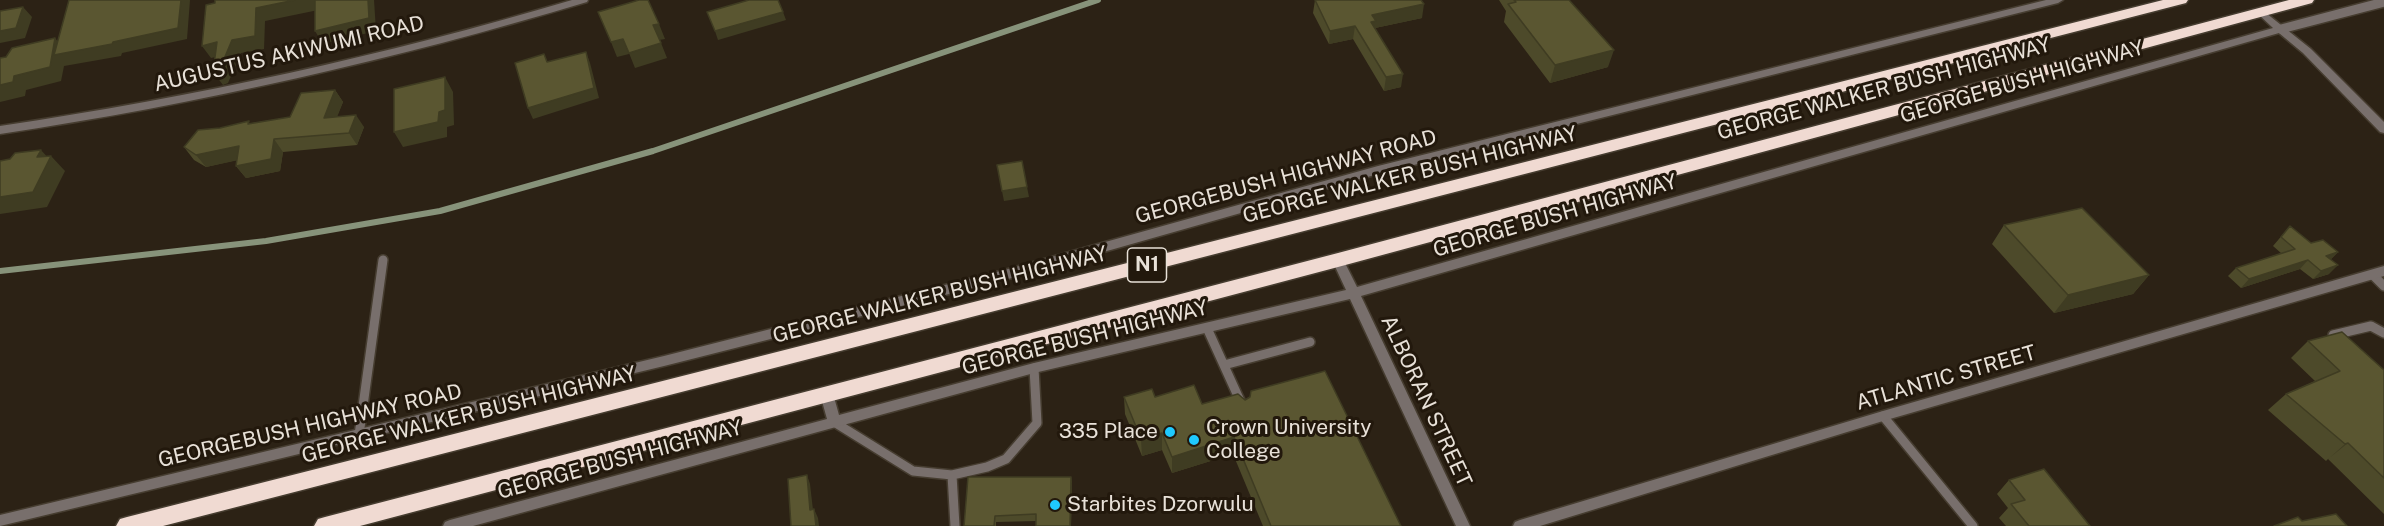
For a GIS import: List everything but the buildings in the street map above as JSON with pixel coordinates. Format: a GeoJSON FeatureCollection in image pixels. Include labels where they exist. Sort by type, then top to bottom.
{"type":"FeatureCollection","features":[{"type":"Feature","properties":{"kind":"highway","name":"GEORGE WALKER BUSH HIGHWAY"},"geometry":{"type":"LineString","coordinates":[[128,526],[2181,0]]}},
{"type":"Feature","properties":{"kind":"highway","name":"GEORGE WALKER BUSH HIGHWAY"},"geometry":{"type":"LineString","coordinates":[[325,526],[1338,260],[2307,0]]}},
{"type":"Feature","properties":{"kind":"street","name":"AUGUSTUS AKIWUMI ROAD"},"geometry":{"type":"LineString","coordinates":[[0,130],[97,116],[274,79],[429,44],[583,0]]}},
{"type":"Feature","properties":{"kind":"street","name":"GEORGEBUSH HIGHWAY ROAD"},"geometry":{"type":"LineString","coordinates":[[0,521],[989,279],[1378,170],[2058,0]]}},
{"type":"Feature","properties":{"kind":"street"},"geometry":{"type":"LineString","coordinates":[[2261,12],[2384,129]]}},
{"type":"Feature","properties":{"kind":"street","name":"GEORGE BUSH HIGHWAY"},"geometry":{"type":"LineString","coordinates":[[450,526],[1034,368],[1354,293],[2281,29]]}},
{"type":"Feature","properties":{"kind":"street","name":"ALBORAN STREET"},"geometry":{"type":"LineString","coordinates":[[1338,260],[1462,526]]}},
{"type":"Feature","properties":{"kind":"street","name":"ATLANTIC STREET"},"geometry":{"type":"LineString","coordinates":[[1520,526],[1883,416],[2378,273]]}},
{"type":"Feature","properties":{"kind":"street"},"geometry":{"type":"LineString","coordinates":[[827,394],[834,422]]}},
{"type":"Feature","properties":{"kind":"lane"},"geometry":{"type":"LineString","coordinates":[[2281,29],[2384,2]]}},
{"type":"Feature","properties":{"kind":"lane"},"geometry":{"type":"LineString","coordinates":[[359,435],[383,260]]}},
{"type":"Feature","properties":{"kind":"lane"},"geometry":{"type":"LineString","coordinates":[[2378,273],[2384,285]]}},
{"type":"Feature","properties":{"kind":"lane"},"geometry":{"type":"LineString","coordinates":[[2325,343],[2325,337],[2371,326],[2383,331]]}},
{"type":"Feature","properties":{"kind":"lane"},"geometry":{"type":"LineString","coordinates":[[1207,328],[1244,410]]}},
{"type":"Feature","properties":{"kind":"lane"},"geometry":{"type":"LineString","coordinates":[[1224,365],[1310,342]]}},
{"type":"Feature","properties":{"kind":"lane"},"geometry":{"type":"LineString","coordinates":[[834,422],[913,471],[952,475],[987,467],[1006,459],[1037,423],[1034,368]]}},
{"type":"Feature","properties":{"kind":"lane"},"geometry":{"type":"LineString","coordinates":[[1883,416],[1973,526]]}},
{"type":"Feature","properties":{"kind":"lane"},"geometry":{"type":"LineString","coordinates":[[952,475],[954,526]]}},
{"type":"Feature","properties":{"kind":"waterway"},"geometry":{"type":"LineString","coordinates":[[0,271],[266,241],[440,211],[653,151],[1098,0]]}},
{"type":"Feature","properties":{"kind":"place","name":"335 Place"},"geometry":{"type":"Point","coordinates":[1170,432]}},
{"type":"Feature","properties":{"kind":"place","name":"Crown University College"},"geometry":{"type":"Point","coordinates":[1194,440]}},
{"type":"Feature","properties":{"kind":"place","name":"Starbites Dzorwulu"},"geometry":{"type":"Point","coordinates":[1055,505]}}]}
